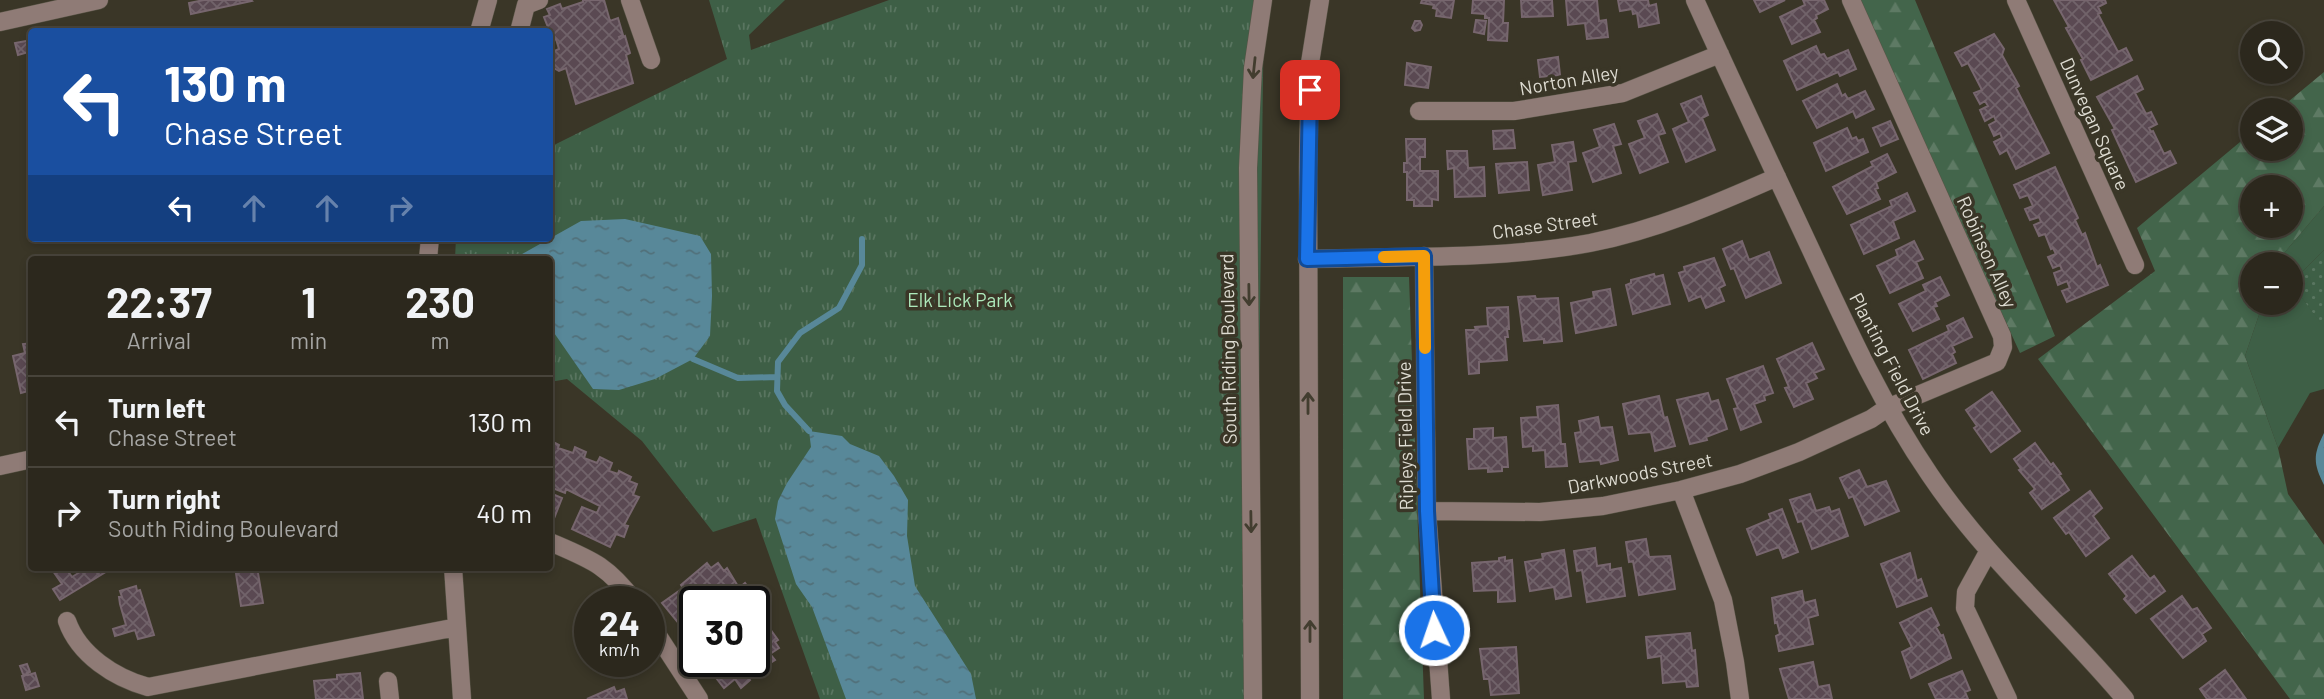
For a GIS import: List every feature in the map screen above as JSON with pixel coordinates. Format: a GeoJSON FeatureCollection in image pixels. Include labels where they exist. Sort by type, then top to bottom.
{"type":"FeatureCollection","features":[{"type":"Feature","properties":{"kind":"street"},"geometry":{"type":"LineString","coordinates":[[0,22],[99,0]]}},
{"type":"Feature","properties":{"kind":"street"},"geometry":{"type":"LineString","coordinates":[[481,28],[488,0]]}},
{"type":"Feature","properties":{"kind":"street"},"geometry":{"type":"LineString","coordinates":[[520,28],[526,5],[539,0]]}},
{"type":"Feature","properties":{"kind":"street"},"geometry":{"type":"LineString","coordinates":[[630,0],[651,60]]}},
{"type":"Feature","properties":{"kind":"street","name":"South Riding Boulevard"},"geometry":{"type":"LineString","coordinates":[[1253,699],[1248,168],[1253,68],[1263,0]]}},
{"type":"Feature","properties":{"kind":"street"},"geometry":{"type":"LineString","coordinates":[[1310,699],[1307,259],[1311,63],[1320,0]]}},
{"type":"Feature","properties":{"kind":"street","name":"Planting Field Drive"},"geometry":{"type":"LineString","coordinates":[[1695,0],[1858,352],[1888,408],[1931,476],[1988,552],[2125,699]]}},
{"type":"Feature","properties":{"kind":"street","name":"Robinson Alley"},"geometry":{"type":"LineString","coordinates":[[1851,0],[2002,336],[2003,347],[1997,362],[1888,408]]}},
{"type":"Feature","properties":{"kind":"street","name":"Dunvegan Square"},"geometry":{"type":"LineString","coordinates":[[2016,0],[2135,265]]}},
{"type":"Feature","properties":{"kind":"street","name":"Norton Alley"},"geometry":{"type":"LineString","coordinates":[[1419,111],[1514,111],[1623,93],[1720,54]]}},
{"type":"Feature","properties":{"kind":"street","name":"Chase Street"},"geometry":{"type":"LineString","coordinates":[[1307,259],[1499,254],[1593,242],[1684,216],[1777,177]]}},
{"type":"Feature","properties":{"kind":"street","name":"Ripleys Field Drive"},"geometry":{"type":"LineString","coordinates":[[1424,256],[1427,511],[1441,699]]}},
{"type":"Feature","properties":{"kind":"street","name":"Darkwoods Street"},"geometry":{"type":"LineString","coordinates":[[1427,511],[1540,512],[1604,506],[1681,491],[1740,474],[1799,452],[1871,419],[1888,408]]}},
{"type":"Feature","properties":{"kind":"street"},"geometry":{"type":"LineString","coordinates":[[0,466],[28,460]]}},
{"type":"Feature","properties":{"kind":"street"},"geometry":{"type":"LineString","coordinates":[[1681,491],[1723,600],[1740,699]]}},
{"type":"Feature","properties":{"kind":"street"},"geometry":{"type":"LineString","coordinates":[[553,543],[594,561],[616,577],[623,586]]}},
{"type":"Feature","properties":{"kind":"street"},"geometry":{"type":"LineString","coordinates":[[1988,552],[1965,592],[1965,608],[2008,699]]}},
{"type":"Feature","properties":{"kind":"street"},"geometry":{"type":"LineString","coordinates":[[453,571],[463,699]]}},
{"type":"Feature","properties":{"kind":"street"},"geometry":{"type":"LineString","coordinates":[[67,621],[72,636],[102,665],[125,681],[148,687],[457,627]]}},
{"type":"Feature","properties":{"kind":"street"},"geometry":{"type":"LineString","coordinates":[[665,647],[699,699]]}},
{"type":"Feature","properties":{"kind":"street"},"geometry":{"type":"LineString","coordinates":[[132,699],[148,687]]}},
{"type":"Feature","properties":{"kind":"green space","name":"Elk Lick Park"},"geometry":{"type":"Polygon","coordinates":[[[709,0],[785,0],[749,35],[751,50],[889,0],[1264,0],[1255,699],[820,699],[756,518],[713,532],[642,441],[567,379],[553,381],[553,256],[455,256],[456,242],[553,242],[553,146],[727,59],[709,0]]]}},
{"type":"Feature","properties":{"kind":"green space"},"geometry":{"type":"Polygon","coordinates":[[[1858,0],[1915,0],[2055,336],[2020,353],[1858,0]]]}},
{"type":"Feature","properties":{"kind":"green space"},"geometry":{"type":"Polygon","coordinates":[[[2324,72],[2324,206],[2303,231],[2303,175],[2240,175],[2240,238],[2297,238],[2285,252],[2240,252],[2240,315],[2259,315],[2245,356],[2278,448],[2288,494],[2324,545],[2324,699],[2290,699],[2038,359],[2155,271],[2137,228],[2240,142],[2240,161],[2303,161],[2303,98],[2293,98],[2324,72]]]}},
{"type":"Feature","properties":{"kind":"green space"},"geometry":{"type":"Polygon","coordinates":[[[2324,206],[2324,250],[2303,271],[2303,252],[2285,252],[2297,238],[2303,238],[2303,231],[2324,206]]]}},
{"type":"Feature","properties":{"kind":"green space"},"geometry":{"type":"Polygon","coordinates":[[[2324,250],[2324,328],[2303,299],[2303,271],[2324,250]]]}},
{"type":"Feature","properties":{"kind":"green space"},"geometry":{"type":"Polygon","coordinates":[[[1343,277],[1409,277],[1424,699],[1343,699],[1343,277]]]}},
{"type":"Feature","properties":{"kind":"green space"},"geometry":{"type":"Polygon","coordinates":[[[2303,299],[2324,327],[2324,389],[2310,393],[2278,448],[2245,356],[2259,315],[2303,315],[2303,299]]]}},
{"type":"Feature","properties":{"kind":"water"},"geometry":{"type":"Polygon","coordinates":[[[625,219],[700,236],[711,254],[710,336],[693,359],[655,379],[619,390],[593,389],[553,331],[553,256],[519,256],[544,242],[553,242],[553,237],[581,221],[625,219]]]}},
{"type":"Feature","properties":{"kind":"water"},"geometry":{"type":"Polygon","coordinates":[[[809,431],[842,436],[850,444],[879,456],[894,476],[908,500],[907,536],[915,586],[971,674],[976,699],[846,699],[812,607],[796,584],[775,519],[778,501],[787,483],[811,447],[809,431]]]}},
{"type":"Feature","properties":{"kind":"water"},"geometry":{"type":"Polygon","coordinates":[[[2324,433],[2324,485],[2316,459],[2324,433]]]}},
{"type":"Feature","properties":{"kind":"building"},"geometry":{"type":"Polygon","coordinates":[[[204,0],[252,1],[191,14],[189,3],[204,0]]]}},
{"type":"Feature","properties":{"kind":"building"},"geometry":{"type":"Polygon","coordinates":[[[604,0],[610,21],[618,18],[623,35],[619,37],[620,39],[625,36],[630,53],[626,55],[633,83],[576,104],[566,68],[559,71],[553,68],[553,52],[559,49],[556,39],[553,40],[553,28],[548,28],[544,17],[550,15],[547,9],[560,4],[562,9],[583,2],[604,0]]]}},
{"type":"Feature","properties":{"kind":"building"},"geometry":{"type":"Polygon","coordinates":[[[1422,0],[1454,0],[1451,18],[1436,16],[1437,9],[1433,8],[1434,5],[1421,3],[1422,0]]]}},
{"type":"Feature","properties":{"kind":"building"},"geometry":{"type":"Polygon","coordinates":[[[1473,0],[1504,0],[1503,23],[1508,23],[1507,41],[1488,40],[1489,18],[1485,18],[1485,14],[1472,13],[1473,0]]]}},
{"type":"Feature","properties":{"kind":"building"},"geometry":{"type":"Polygon","coordinates":[[[1521,0],[1552,0],[1553,16],[1522,17],[1521,0]]]}},
{"type":"Feature","properties":{"kind":"building"},"geometry":{"type":"Polygon","coordinates":[[[1566,0],[1597,0],[1599,21],[1606,20],[1608,37],[1587,39],[1585,23],[1568,25],[1566,0]]]}},
{"type":"Feature","properties":{"kind":"building"},"geometry":{"type":"Polygon","coordinates":[[[1618,0],[1648,0],[1649,6],[1656,4],[1659,23],[1639,27],[1637,13],[1633,14],[1632,9],[1620,11],[1618,0]]]}},
{"type":"Feature","properties":{"kind":"building"},"geometry":{"type":"Polygon","coordinates":[[[1754,0],[1785,0],[1760,12],[1754,0]]]}},
{"type":"Feature","properties":{"kind":"building"},"geometry":{"type":"Polygon","coordinates":[[[1803,0],[1824,0],[1828,9],[1816,15],[1814,20],[1820,32],[1792,44],[1780,17],[1805,5],[1803,0]]]}},
{"type":"Feature","properties":{"kind":"building"},"geometry":{"type":"Polygon","coordinates":[[[2054,0],[2105,0],[2106,3],[2098,7],[2101,13],[2098,14],[2118,52],[2126,48],[2132,60],[2091,80],[2066,28],[2069,27],[2054,0]]]}},
{"type":"Feature","properties":{"kind":"building"},"geometry":{"type":"Polygon","coordinates":[[[1476,20],[1486,21],[1484,34],[1474,32],[1476,20]]]}},
{"type":"Feature","properties":{"kind":"building"},"geometry":{"type":"Polygon","coordinates":[[[1415,21],[1420,21],[1420,30],[1415,31],[1412,28],[1415,21]]]}},
{"type":"Feature","properties":{"kind":"building"},"geometry":{"type":"Polygon","coordinates":[[[1994,34],[2004,49],[2002,55],[2019,86],[2016,88],[2049,153],[2016,169],[2007,150],[2000,154],[1994,142],[2002,138],[2000,133],[1994,136],[1989,125],[1996,121],[1994,116],[1985,121],[1980,110],[1988,106],[1985,101],[1980,104],[1974,93],[1982,90],[1968,63],[1962,66],[1955,53],[1994,34]]]}},
{"type":"Feature","properties":{"kind":"building"},"geometry":{"type":"Polygon","coordinates":[[[28,41],[28,52],[18,55],[15,43],[28,41]]]}},
{"type":"Feature","properties":{"kind":"building"},"geometry":{"type":"Polygon","coordinates":[[[1816,46],[1820,55],[1824,54],[1827,59],[1848,50],[1856,69],[1840,76],[1838,72],[1797,90],[1784,61],[1816,46]]]}},
{"type":"Feature","properties":{"kind":"building"},"geometry":{"type":"Polygon","coordinates":[[[1558,57],[1560,75],[1540,77],[1538,60],[1558,57]]]}},
{"type":"Feature","properties":{"kind":"building"},"geometry":{"type":"Polygon","coordinates":[[[1407,63],[1431,67],[1428,88],[1405,85],[1407,63]]]}},
{"type":"Feature","properties":{"kind":"building"},"geometry":{"type":"Polygon","coordinates":[[[2137,76],[2143,89],[2135,93],[2146,114],[2151,112],[2157,124],[2149,128],[2164,154],[2170,151],[2176,163],[2136,182],[2112,130],[2115,129],[2097,97],[2137,76]]]}},
{"type":"Feature","properties":{"kind":"building"},"geometry":{"type":"Polygon","coordinates":[[[1837,84],[1842,96],[1845,94],[1848,99],[1865,91],[1874,109],[1856,118],[1853,111],[1817,128],[1803,101],[1837,84]]]}},
{"type":"Feature","properties":{"kind":"building"},"geometry":{"type":"Polygon","coordinates":[[[1701,96],[1708,115],[1702,118],[1715,150],[1686,162],[1673,129],[1689,122],[1681,104],[1701,96]]]}},
{"type":"Feature","properties":{"kind":"building"},"geometry":{"type":"Polygon","coordinates":[[[1657,114],[1665,133],[1658,135],[1668,162],[1640,173],[1629,144],[1645,138],[1638,121],[1657,114]]]}},
{"type":"Feature","properties":{"kind":"building"},"geometry":{"type":"Polygon","coordinates":[[[1890,121],[1898,139],[1881,146],[1873,128],[1890,121]]]}},
{"type":"Feature","properties":{"kind":"building"},"geometry":{"type":"Polygon","coordinates":[[[1614,124],[1621,144],[1613,146],[1621,173],[1593,182],[1583,153],[1600,147],[1594,130],[1614,124]]]}},
{"type":"Feature","properties":{"kind":"building"},"geometry":{"type":"Polygon","coordinates":[[[1847,128],[1852,139],[1863,139],[1868,152],[1826,171],[1814,143],[1847,128]]]}},
{"type":"Feature","properties":{"kind":"building"},"geometry":{"type":"Polygon","coordinates":[[[1513,130],[1515,148],[1494,149],[1493,131],[1513,130]]]}},
{"type":"Feature","properties":{"kind":"building"},"geometry":{"type":"Polygon","coordinates":[[[1406,139],[1425,139],[1425,157],[1420,157],[1420,171],[1438,171],[1438,200],[1432,199],[1432,206],[1414,206],[1414,200],[1407,200],[1407,172],[1404,172],[1404,163],[1407,163],[1406,139]]]}},
{"type":"Feature","properties":{"kind":"building"},"geometry":{"type":"Polygon","coordinates":[[[1573,142],[1576,161],[1568,162],[1572,190],[1543,195],[1538,165],[1555,162],[1552,145],[1573,142]]]}},
{"type":"Feature","properties":{"kind":"building"},"geometry":{"type":"Polygon","coordinates":[[[1447,151],[1467,151],[1468,168],[1484,167],[1485,196],[1455,197],[1454,168],[1448,169],[1447,151]]]}},
{"type":"Feature","properties":{"kind":"building"},"geometry":{"type":"Polygon","coordinates":[[[1887,154],[1896,172],[1876,182],[1878,188],[1875,189],[1880,199],[1847,214],[1833,187],[1873,166],[1871,162],[1887,154]]]}},
{"type":"Feature","properties":{"kind":"building"},"geometry":{"type":"Polygon","coordinates":[[[1527,162],[1529,190],[1499,193],[1496,164],[1527,162]]]}},
{"type":"Feature","properties":{"kind":"building"},"geometry":{"type":"Polygon","coordinates":[[[2055,167],[2078,218],[2075,220],[2082,235],[2085,233],[2097,267],[2100,265],[2108,285],[2067,302],[2062,291],[2070,288],[2067,281],[2058,285],[2054,273],[2062,270],[2060,265],[2053,268],[2048,257],[2056,254],[2045,234],[2039,236],[2034,225],[2041,222],[2039,217],[2030,220],[2025,209],[2033,206],[2028,195],[2020,198],[2014,185],[2055,167]]]}},
{"type":"Feature","properties":{"kind":"building"},"geometry":{"type":"Polygon","coordinates":[[[1907,193],[1915,211],[1893,221],[1899,238],[1864,254],[1851,225],[1892,206],[1890,201],[1907,193]]]}},
{"type":"Feature","properties":{"kind":"building"},"geometry":{"type":"Polygon","coordinates":[[[1742,241],[1749,260],[1769,252],[1781,283],[1746,298],[1723,249],[1742,241]]]}},
{"type":"Feature","properties":{"kind":"building"},"geometry":{"type":"Polygon","coordinates":[[[1914,241],[1923,259],[1916,262],[1923,278],[1890,293],[1877,266],[1898,256],[1896,250],[1914,241]]]}},
{"type":"Feature","properties":{"kind":"building"},"geometry":{"type":"Polygon","coordinates":[[[1714,258],[1725,285],[1719,288],[1724,301],[1706,308],[1701,296],[1689,301],[1679,273],[1685,271],[1684,267],[1714,258]]]}},
{"type":"Feature","properties":{"kind":"building"},"geometry":{"type":"Polygon","coordinates":[[[1654,274],[1655,277],[1663,275],[1670,304],[1633,314],[1626,285],[1631,283],[1631,280],[1654,274]]]}},
{"type":"Feature","properties":{"kind":"building"},"geometry":{"type":"Polygon","coordinates":[[[1940,277],[1949,295],[1935,302],[1937,306],[1933,307],[1939,319],[1913,331],[1899,304],[1926,291],[1923,285],[1940,277]]]}},
{"type":"Feature","properties":{"kind":"building"},"geometry":{"type":"Polygon","coordinates":[[[1610,289],[1616,325],[1576,333],[1571,303],[1594,298],[1593,292],[1610,289]]]}},
{"type":"Feature","properties":{"kind":"building"},"geometry":{"type":"Polygon","coordinates":[[[1535,296],[1536,299],[1558,298],[1562,341],[1524,341],[1518,297],[1535,296]]]}},
{"type":"Feature","properties":{"kind":"building"},"geometry":{"type":"Polygon","coordinates":[[[1508,307],[1509,329],[1508,337],[1505,337],[1507,360],[1479,362],[1479,373],[1469,374],[1466,330],[1488,326],[1487,308],[1508,307]]]}},
{"type":"Feature","properties":{"kind":"building"},"geometry":{"type":"Polygon","coordinates":[[[1963,318],[1972,337],[1952,346],[1956,363],[1923,379],[1909,350],[1949,331],[1947,326],[1963,318]]]}},
{"type":"Feature","properties":{"kind":"building"},"geometry":{"type":"Polygon","coordinates":[[[28,343],[28,391],[21,393],[13,356],[25,353],[23,344],[28,343]]]}},
{"type":"Feature","properties":{"kind":"building"},"geometry":{"type":"Polygon","coordinates":[[[1812,343],[1824,369],[1814,373],[1817,378],[1806,383],[1813,399],[1794,407],[1785,388],[1789,387],[1777,359],[1812,343]]]}},
{"type":"Feature","properties":{"kind":"building"},"geometry":{"type":"Polygon","coordinates":[[[1763,366],[1773,393],[1754,404],[1761,422],[1741,430],[1734,409],[1738,408],[1727,379],[1763,366]]]}},
{"type":"Feature","properties":{"kind":"building"},"geometry":{"type":"Polygon","coordinates":[[[1992,392],[2020,431],[1991,452],[1974,428],[1977,426],[1966,410],[1992,392]]]}},
{"type":"Feature","properties":{"kind":"building"},"geometry":{"type":"Polygon","coordinates":[[[1708,393],[1711,402],[1718,400],[1727,429],[1706,437],[1707,440],[1690,444],[1677,400],[1708,393]]]}},
{"type":"Feature","properties":{"kind":"building"},"geometry":{"type":"Polygon","coordinates":[[[1659,396],[1675,446],[1655,451],[1651,432],[1629,434],[1623,404],[1659,396]]]}},
{"type":"Feature","properties":{"kind":"building"},"geometry":{"type":"Polygon","coordinates":[[[1558,405],[1561,444],[1565,444],[1567,466],[1546,467],[1545,450],[1533,451],[1533,446],[1523,447],[1521,418],[1538,417],[1537,407],[1558,405]]]}},
{"type":"Feature","properties":{"kind":"building"},"geometry":{"type":"Polygon","coordinates":[[[1598,417],[1600,428],[1612,427],[1618,460],[1601,464],[1600,460],[1580,462],[1575,433],[1581,432],[1579,421],[1598,417]]]}},
{"type":"Feature","properties":{"kind":"building"},"geometry":{"type":"Polygon","coordinates":[[[1493,428],[1493,438],[1506,437],[1508,467],[1502,467],[1502,471],[1488,472],[1488,468],[1469,469],[1467,439],[1474,439],[1474,429],[1493,428]]]}},
{"type":"Feature","properties":{"kind":"building"},"geometry":{"type":"Polygon","coordinates":[[[553,442],[559,445],[558,448],[573,453],[575,447],[586,452],[584,458],[597,463],[600,457],[612,463],[609,471],[618,474],[619,471],[631,477],[629,481],[637,484],[633,495],[639,497],[624,525],[628,526],[624,537],[616,534],[610,547],[572,529],[582,507],[597,513],[600,506],[566,489],[565,493],[553,488],[553,442]]]}},
{"type":"Feature","properties":{"kind":"building"},"geometry":{"type":"Polygon","coordinates":[[[2035,443],[2061,474],[2059,475],[2069,490],[2042,509],[2030,493],[2035,489],[2019,470],[2021,469],[2014,459],[2035,443]]]}},
{"type":"Feature","properties":{"kind":"building"},"geometry":{"type":"Polygon","coordinates":[[[1859,470],[1867,487],[1886,481],[1899,511],[1865,525],[1853,496],[1849,498],[1840,478],[1859,470]]]}},
{"type":"Feature","properties":{"kind":"building"},"geometry":{"type":"Polygon","coordinates":[[[2090,491],[2102,508],[2093,516],[2109,538],[2086,556],[2069,532],[2066,534],[2054,518],[2090,491]]]}},
{"type":"Feature","properties":{"kind":"building"},"geometry":{"type":"Polygon","coordinates":[[[553,494],[562,498],[553,521],[553,494]]]}},
{"type":"Feature","properties":{"kind":"building"},"geometry":{"type":"Polygon","coordinates":[[[1810,494],[1816,511],[1829,507],[1831,512],[1839,509],[1848,536],[1812,549],[1802,521],[1798,522],[1790,500],[1810,494]]]}},
{"type":"Feature","properties":{"kind":"building"},"geometry":{"type":"Polygon","coordinates":[[[1782,509],[1798,552],[1783,558],[1779,547],[1757,555],[1747,529],[1771,519],[1769,514],[1782,509]]]}},
{"type":"Feature","properties":{"kind":"building"},"geometry":{"type":"Polygon","coordinates":[[[1646,539],[1649,557],[1670,556],[1675,589],[1639,595],[1633,561],[1629,562],[1626,542],[1646,539]]]}},
{"type":"Feature","properties":{"kind":"building"},"geometry":{"type":"Polygon","coordinates":[[[1595,548],[1597,566],[1610,564],[1610,570],[1621,568],[1625,596],[1587,602],[1582,570],[1577,571],[1574,551],[1595,548]]]}},
{"type":"Feature","properties":{"kind":"building"},"geometry":{"type":"Polygon","coordinates":[[[1564,550],[1571,596],[1556,599],[1554,587],[1530,591],[1525,562],[1543,559],[1542,554],[1564,550]]]}},
{"type":"Feature","properties":{"kind":"building"},"geometry":{"type":"Polygon","coordinates":[[[1910,553],[1917,581],[1921,579],[1927,596],[1897,607],[1881,564],[1910,553]]]}},
{"type":"Feature","properties":{"kind":"building"},"geometry":{"type":"Polygon","coordinates":[[[2132,556],[2150,579],[2154,576],[2165,591],[2136,613],[2124,599],[2127,596],[2109,574],[2132,556]]]}},
{"type":"Feature","properties":{"kind":"building"},"geometry":{"type":"Polygon","coordinates":[[[1505,557],[1505,561],[1512,560],[1515,601],[1498,602],[1498,590],[1474,591],[1472,563],[1499,561],[1499,558],[1505,557]]]}},
{"type":"Feature","properties":{"kind":"building"},"geometry":{"type":"Polygon","coordinates":[[[707,563],[711,568],[718,563],[724,571],[727,568],[738,586],[682,586],[707,563]]]}},
{"type":"Feature","properties":{"kind":"building"},"geometry":{"type":"Polygon","coordinates":[[[53,571],[68,571],[72,577],[82,571],[107,571],[60,600],[53,589],[62,584],[53,571]]]}},
{"type":"Feature","properties":{"kind":"building"},"geometry":{"type":"Polygon","coordinates":[[[236,571],[258,571],[263,603],[241,606],[236,571]]]}},
{"type":"Feature","properties":{"kind":"building"},"geometry":{"type":"Polygon","coordinates":[[[136,586],[137,591],[140,590],[154,635],[138,639],[135,630],[115,636],[113,629],[126,625],[120,604],[120,591],[136,586]]]}},
{"type":"Feature","properties":{"kind":"building"},"geometry":{"type":"Polygon","coordinates":[[[679,591],[679,624],[665,607],[665,601],[679,591]]]}},
{"type":"Feature","properties":{"kind":"building"},"geometry":{"type":"Polygon","coordinates":[[[1802,591],[1804,603],[1815,600],[1818,615],[1808,618],[1813,644],[1779,651],[1776,636],[1780,634],[1777,622],[1775,623],[1772,598],[1802,591]]]}},
{"type":"Feature","properties":{"kind":"building"},"geometry":{"type":"Polygon","coordinates":[[[2182,596],[2192,610],[2197,608],[2211,628],[2202,634],[2206,641],[2183,658],[2151,619],[2182,596]]]}},
{"type":"Feature","properties":{"kind":"building"},"geometry":{"type":"Polygon","coordinates":[[[1931,608],[1939,625],[1936,627],[1941,636],[1943,635],[1951,658],[1911,678],[1902,652],[1912,647],[1900,623],[1931,608]]]}},
{"type":"Feature","properties":{"kind":"building"},"geometry":{"type":"Polygon","coordinates":[[[770,629],[778,640],[775,642],[779,648],[770,654],[770,629]]]}},
{"type":"Feature","properties":{"kind":"building"},"geometry":{"type":"Polygon","coordinates":[[[1690,633],[1692,651],[1695,650],[1698,686],[1687,687],[1686,681],[1663,683],[1661,656],[1648,658],[1646,637],[1690,633]]]}},
{"type":"Feature","properties":{"kind":"building"},"geometry":{"type":"Polygon","coordinates":[[[1516,647],[1519,693],[1491,695],[1489,679],[1484,679],[1480,649],[1516,647]]]}},
{"type":"Feature","properties":{"kind":"building"},"geometry":{"type":"Polygon","coordinates":[[[1813,662],[1818,687],[1829,685],[1832,699],[1789,699],[1780,669],[1813,662]]]}},
{"type":"Feature","properties":{"kind":"building"},"geometry":{"type":"Polygon","coordinates":[[[27,664],[30,672],[28,675],[35,673],[39,686],[26,690],[22,676],[26,675],[20,666],[27,664]]]}},
{"type":"Feature","properties":{"kind":"building"},"geometry":{"type":"Polygon","coordinates":[[[2225,670],[2246,699],[2207,699],[2200,689],[2225,670]]]}},
{"type":"Feature","properties":{"kind":"building"},"geometry":{"type":"Polygon","coordinates":[[[1962,671],[1970,690],[1965,692],[1968,699],[1936,699],[1929,684],[1962,671]]]}},
{"type":"Feature","properties":{"kind":"building"},"geometry":{"type":"Polygon","coordinates":[[[360,673],[363,699],[316,699],[314,681],[360,673]]]}},
{"type":"Feature","properties":{"kind":"building"},"geometry":{"type":"Polygon","coordinates":[[[715,677],[748,677],[750,680],[741,688],[735,679],[724,688],[715,677]]]}},
{"type":"Feature","properties":{"kind":"building"},"geometry":{"type":"Polygon","coordinates":[[[614,687],[616,692],[624,689],[627,699],[587,699],[614,687]]]}},
{"type":"Feature","properties":{"kind":"waterway"},"geometry":{"type":"LineString","coordinates":[[809,431],[785,405],[777,391],[778,362],[800,333],[839,308],[862,265],[862,239]]}},
{"type":"Feature","properties":{"kind":"waterway"},"geometry":{"type":"LineString","coordinates":[[693,359],[738,378],[777,377]]}},
{"type":"Feature","properties":{"kind":"slow traffic"},"geometry":{"type":"LineString","coordinates":[[1384,257],[1424,256],[1425,348]]}},
{"type":"Feature","properties":{"kind":"route"},"geometry":{"type":"LineString","coordinates":[[1310,90],[1307,259],[1424,256],[1427,511],[1434,630]]}}]}
